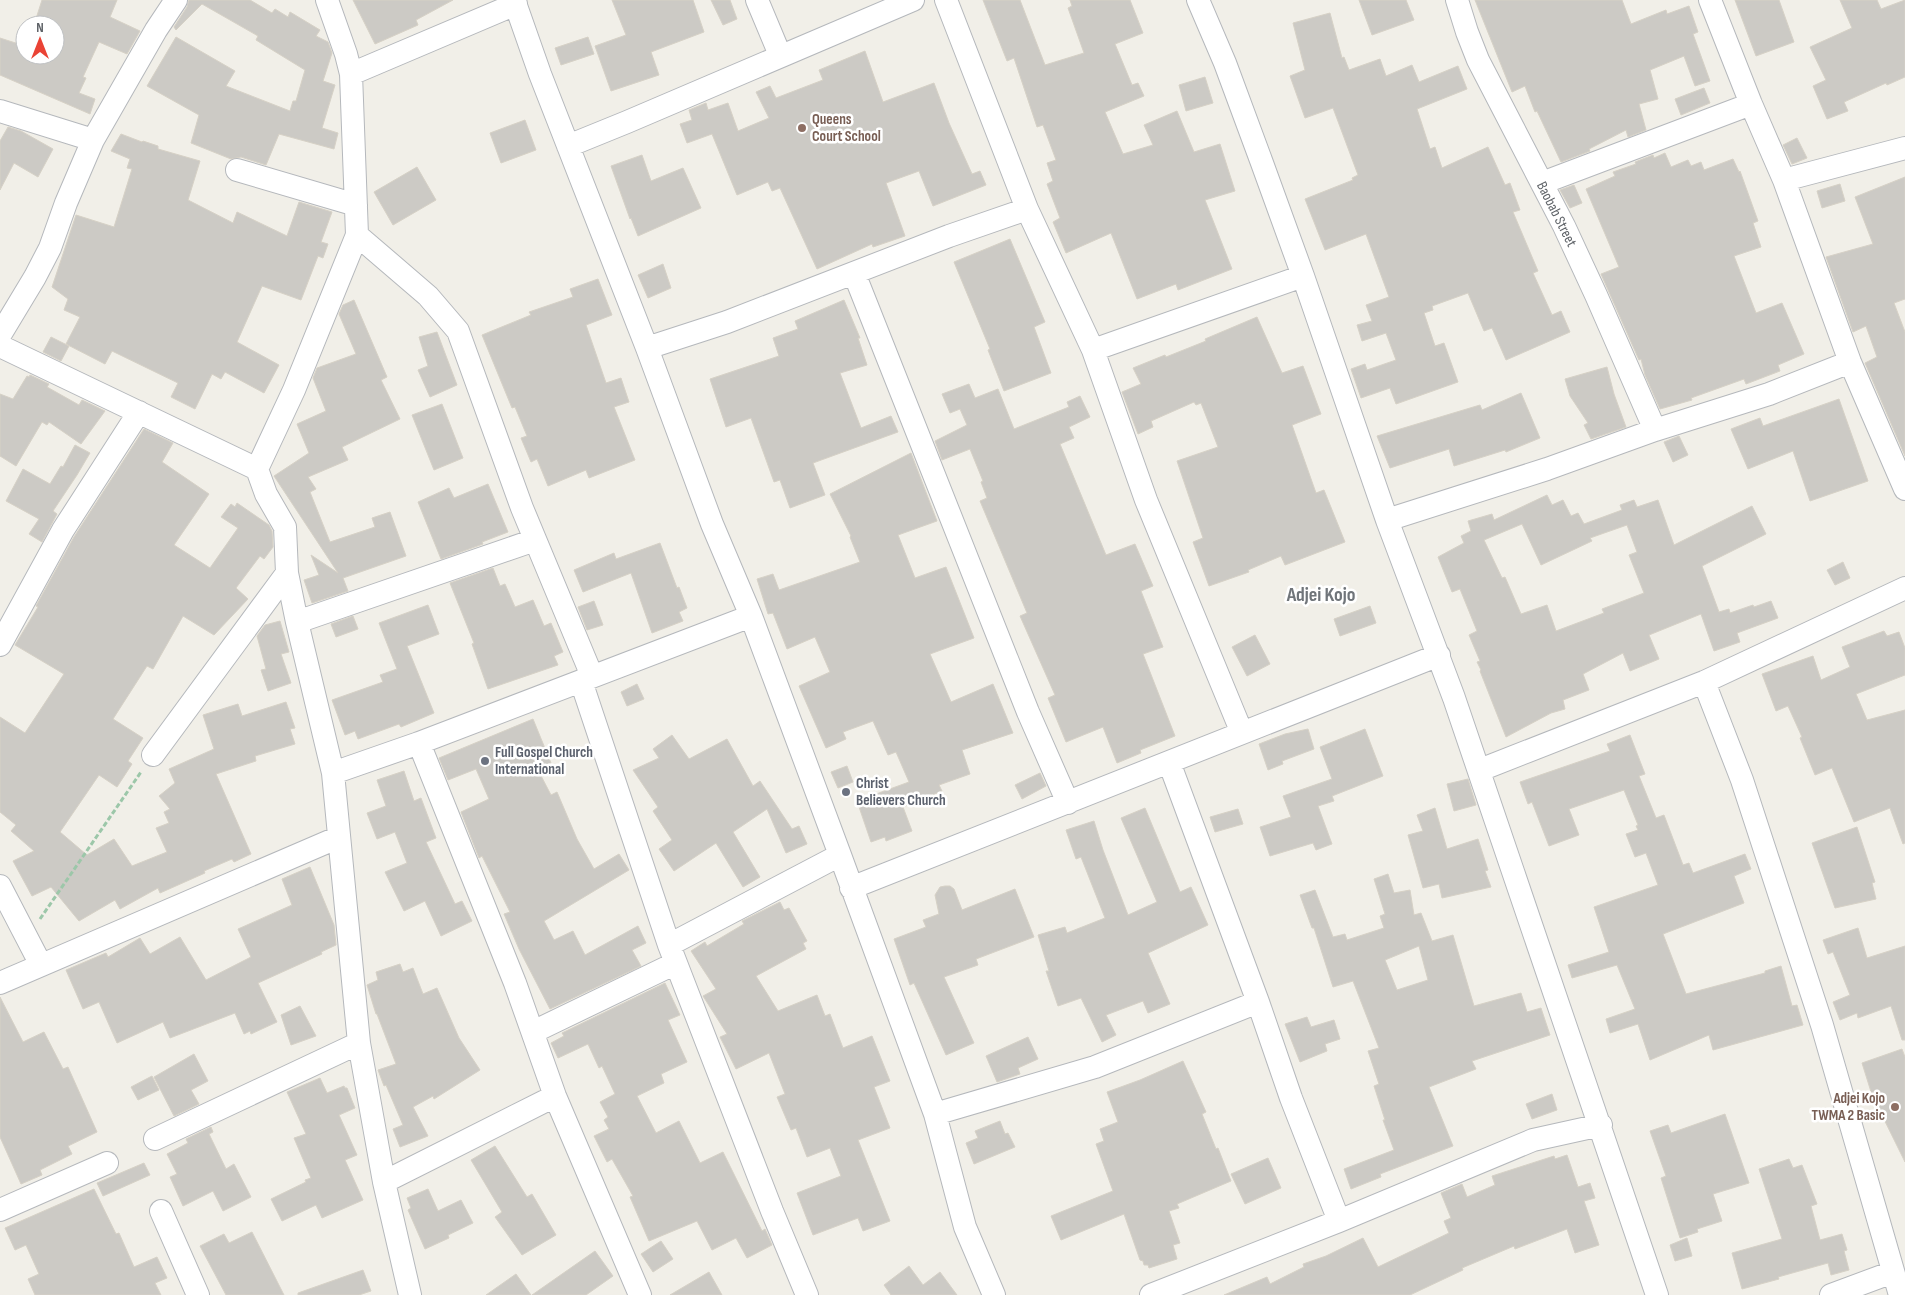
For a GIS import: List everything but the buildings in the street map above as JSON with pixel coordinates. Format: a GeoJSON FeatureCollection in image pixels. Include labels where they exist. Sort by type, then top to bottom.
{"type":"FeatureCollection","features":[{"type":"Feature","properties":{"kind":"street"},"geometry":{"type":"LineString","coordinates":[[0,335],[36,278],[93,140],[156,30],[176,0]]}},
{"type":"Feature","properties":{"kind":"street"},"geometry":{"type":"LineString","coordinates":[[257,469],[294,390],[357,235],[351,74],[327,0]]}},
{"type":"Feature","properties":{"kind":"street"},"geometry":{"type":"LineString","coordinates":[[757,0],[780,56]]}},
{"type":"Feature","properties":{"kind":"street"},"geometry":{"type":"LineString","coordinates":[[568,146],[913,0]]}},
{"type":"Feature","properties":{"kind":"street"},"geometry":{"type":"LineString","coordinates":[[946,0],[1027,209],[1093,350],[1146,500],[1242,733]]}},
{"type":"Feature","properties":{"kind":"street"},"geometry":{"type":"LineString","coordinates":[[1198,0],[1225,64],[1303,276],[1388,520],[1480,770],[1657,1295]]}},
{"type":"Feature","properties":{"kind":"street","name":"Baobab Street"},"geometry":{"type":"LineString","coordinates":[[1457,0],[1466,32],[1478,60],[1542,183],[1596,295],[1655,430]]}},
{"type":"Feature","properties":{"kind":"street"},"geometry":{"type":"LineString","coordinates":[[1710,0],[1751,104],[1784,180],[1850,362],[1905,489]]}},
{"type":"Feature","properties":{"kind":"street"},"geometry":{"type":"LineString","coordinates":[[351,74],[515,2],[540,74],[648,348],[712,524],[751,616],[840,855],[935,1114],[965,1227],[994,1295]]}},
{"type":"Feature","properties":{"kind":"street"},"geometry":{"type":"LineString","coordinates":[[1542,183],[1751,104]]}},
{"type":"Feature","properties":{"kind":"street"},"geometry":{"type":"LineString","coordinates":[[0,111],[93,140]]}},
{"type":"Feature","properties":{"kind":"street"},"geometry":{"type":"LineString","coordinates":[[1784,180],[1905,148]]}},
{"type":"Feature","properties":{"kind":"street"},"geometry":{"type":"LineString","coordinates":[[237,170],[356,205]]}},
{"type":"Feature","properties":{"kind":"street"},"geometry":{"type":"LineString","coordinates":[[648,348],[727,322],[949,236],[1027,209]]}},
{"type":"Feature","properties":{"kind":"street"},"geometry":{"type":"LineString","coordinates":[[357,235],[428,296],[458,332],[586,678],[672,954],[768,1202],[807,1295]]}},
{"type":"Feature","properties":{"kind":"street"},"geometry":{"type":"LineString","coordinates":[[854,273],[1028,712],[1068,802]]}},
{"type":"Feature","properties":{"kind":"street"},"geometry":{"type":"LineString","coordinates":[[1093,350],[1303,276]]}},
{"type":"Feature","properties":{"kind":"street"},"geometry":{"type":"LineString","coordinates":[[0,346],[257,469],[266,494],[285,527],[287,573],[296,622],[333,772],[359,1043],[384,1182],[410,1295]]}},
{"type":"Feature","properties":{"kind":"street"},"geometry":{"type":"LineString","coordinates":[[1388,520],[1547,469],[1655,430],[1769,394],[1850,362]]}},
{"type":"Feature","properties":{"kind":"street"},"geometry":{"type":"LineString","coordinates":[[0,645],[63,530],[139,412]]}},
{"type":"Feature","properties":{"kind":"street"},"geometry":{"type":"LineString","coordinates":[[296,622],[535,540]]}},
{"type":"Feature","properties":{"kind":"street"},"geometry":{"type":"LineString","coordinates":[[153,755],[287,573]]}},
{"type":"Feature","properties":{"kind":"street"},"geometry":{"type":"LineString","coordinates":[[1480,770],[1704,682],[1905,588]]}},
{"type":"Feature","properties":{"kind":"street"},"geometry":{"type":"LineString","coordinates":[[333,772],[419,743],[751,616]]}},
{"type":"Feature","properties":{"kind":"street"},"geometry":{"type":"LineString","coordinates":[[851,888],[1439,655]]}},
{"type":"Feature","properties":{"kind":"street"},"geometry":{"type":"LineString","coordinates":[[1704,682],[1742,780],[1822,1025],[1900,1295]]}},
{"type":"Feature","properties":{"kind":"street"},"geometry":{"type":"LineString","coordinates":[[419,743],[515,983],[555,1096],[640,1295]]}},
{"type":"Feature","properties":{"kind":"street"},"geometry":{"type":"LineString","coordinates":[[1169,762],[1258,1002],[1291,1098],[1339,1221]]}},
{"type":"Feature","properties":{"kind":"street"},"geometry":{"type":"LineString","coordinates":[[0,983],[339,837]]}},
{"type":"Feature","properties":{"kind":"street"},"geometry":{"type":"LineString","coordinates":[[533,1032],[672,954],[840,855]]}},
{"type":"Feature","properties":{"kind":"street"},"geometry":{"type":"LineString","coordinates":[[0,886],[41,965]]}},
{"type":"Feature","properties":{"kind":"street"},"geometry":{"type":"LineString","coordinates":[[935,1114],[1095,1067],[1258,1002]]}},
{"type":"Feature","properties":{"kind":"street"},"geometry":{"type":"LineString","coordinates":[[155,1139],[359,1043]]}},
{"type":"Feature","properties":{"kind":"street"},"geometry":{"type":"LineString","coordinates":[[384,1182],[555,1096]]}},
{"type":"Feature","properties":{"kind":"street"},"geometry":{"type":"LineString","coordinates":[[1151,1295],[1339,1221],[1533,1140],[1601,1125]]}},
{"type":"Feature","properties":{"kind":"street"},"geometry":{"type":"LineString","coordinates":[[0,1210],[108,1163]]}},
{"type":"Feature","properties":{"kind":"street"},"geometry":{"type":"LineString","coordinates":[[161,1211],[198,1295]]}},
{"type":"Feature","properties":{"kind":"street"},"geometry":{"type":"LineString","coordinates":[[1831,1295],[1893,1272]]}},
{"type":"Feature","properties":{"kind":"path"},"geometry":{"type":"LineString","coordinates":[[26,938],[153,755]]}},
{"type":"Feature","properties":{"kind":"place","name":"Queens Court School"},"geometry":{"type":"Point","coordinates":[802,128]}},
{"type":"Feature","properties":{"kind":"place","name":"Full Gospel Church International"},"geometry":{"type":"Point","coordinates":[485,761]}},
{"type":"Feature","properties":{"kind":"place","name":"Christ Believers Church"},"geometry":{"type":"Point","coordinates":[846,792]}},
{"type":"Feature","properties":{"kind":"place","name":"Adjei Kojo TWMA 2 Basic"},"geometry":{"type":"Point","coordinates":[1895,1107]}},
{"type":"Feature","properties":{"kind":"district","name":"Adjei Kojo"},"geometry":{"type":"Point","coordinates":[1321,594]}}]}
